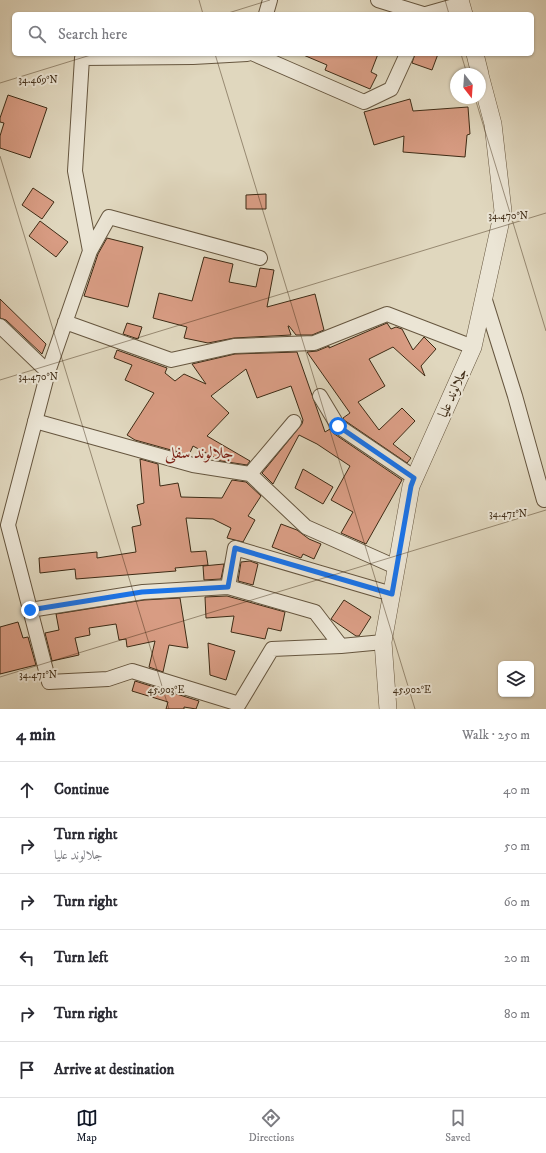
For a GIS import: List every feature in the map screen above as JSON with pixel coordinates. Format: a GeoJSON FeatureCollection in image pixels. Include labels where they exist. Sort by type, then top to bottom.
{"type":"FeatureCollection","features":[{"type":"Feature","properties":{"kind":"street"},"geometry":{"type":"LineString","coordinates":[[267,12],[270,0]]}},
{"type":"Feature","properties":{"kind":"street"},"geometry":{"type":"LineString","coordinates":[[378,0],[417,12]]}},
{"type":"Feature","properties":{"kind":"street"},"geometry":{"type":"LineString","coordinates":[[435,12],[462,6]]}},
{"type":"Feature","properties":{"kind":"street"},"geometry":{"type":"LineString","coordinates":[[90,251],[75,171],[82,58],[211,56]]}},
{"type":"Feature","properties":{"kind":"street"},"geometry":{"type":"LineString","coordinates":[[259,56],[364,102],[391,89],[406,56]]}},
{"type":"Feature","properties":{"kind":"street","name":"جلالوند علیا"},"geometry":{"type":"LineString","coordinates":[[476,56],[478,68]]}},
{"type":"Feature","properties":{"kind":"street","name":"جلالوند علیا"},"geometry":{"type":"LineString","coordinates":[[388,709],[383,642],[411,486],[473,347],[503,211],[493,124],[486,97]]}},
{"type":"Feature","properties":{"kind":"street"},"geometry":{"type":"LineString","coordinates":[[260,258],[109,217],[90,251],[48,372],[8,525],[49,682],[108,679],[132,671],[239,704],[272,649],[341,646],[383,642]]}},
{"type":"Feature","properties":{"kind":"street"},"geometry":{"type":"LineString","coordinates":[[484,297],[515,396],[544,500]]}},
{"type":"Feature","properties":{"kind":"street"},"geometry":{"type":"LineString","coordinates":[[65,322],[171,360],[234,346],[314,343],[387,314],[473,347]]}},
{"type":"Feature","properties":{"kind":"street"},"geometry":{"type":"LineString","coordinates":[[0,326],[48,372]]}},
{"type":"Feature","properties":{"kind":"street"},"geometry":{"type":"LineString","coordinates":[[320,396],[338,426],[414,478]]}},
{"type":"Feature","properties":{"kind":"street"},"geometry":{"type":"LineString","coordinates":[[35,421],[193,465],[250,474],[306,527],[396,567]]}},
{"type":"Feature","properties":{"kind":"street"},"geometry":{"type":"LineString","coordinates":[[250,474],[294,422]]}},
{"type":"Feature","properties":{"kind":"street"},"geometry":{"type":"LineString","coordinates":[[228,587],[235,548],[392,594]]}},
{"type":"Feature","properties":{"kind":"street"},"geometry":{"type":"LineString","coordinates":[[30,610],[142,592],[228,587],[315,612],[341,646]]}},
{"type":"Feature","properties":{"kind":"building"},"geometry":{"type":"Polygon","coordinates":[[[306,56],[377,56],[371,72],[377,75],[370,89],[325,70],[327,65],[306,56]]]}},
{"type":"Feature","properties":{"kind":"building"},"geometry":{"type":"Polygon","coordinates":[[[414,56],[437,56],[432,70],[412,63],[414,56]]]}},
{"type":"Feature","properties":{"kind":"building"},"geometry":{"type":"Polygon","coordinates":[[[8,95],[47,108],[30,158],[0,148],[0,136],[4,123],[0,122],[0,118],[8,95]]]}},
{"type":"Feature","properties":{"kind":"building"},"geometry":{"type":"Polygon","coordinates":[[[410,99],[413,111],[468,107],[470,134],[467,135],[465,157],[403,152],[404,136],[374,145],[364,112],[410,99]]]}},
{"type":"Feature","properties":{"kind":"building"},"geometry":{"type":"Polygon","coordinates":[[[33,188],[54,202],[42,219],[22,205],[33,188]]]}},
{"type":"Feature","properties":{"kind":"building"},"geometry":{"type":"Polygon","coordinates":[[[266,194],[266,209],[246,209],[246,195],[266,194]]]}},
{"type":"Feature","properties":{"kind":"building"},"geometry":{"type":"Polygon","coordinates":[[[40,221],[68,242],[56,257],[29,236],[40,221]]]}},
{"type":"Feature","properties":{"kind":"building"},"geometry":{"type":"Polygon","coordinates":[[[107,238],[143,247],[128,307],[84,296],[98,254],[107,238]]]}},
{"type":"Feature","properties":{"kind":"building"},"geometry":{"type":"Polygon","coordinates":[[[204,257],[233,264],[229,282],[256,287],[260,268],[274,270],[267,307],[315,294],[324,330],[312,335],[296,335],[288,326],[291,335],[234,338],[208,343],[184,338],[187,327],[153,318],[159,293],[192,301],[204,257]]]}},
{"type":"Feature","properties":{"kind":"building"},"geometry":{"type":"Polygon","coordinates":[[[0,299],[46,344],[42,354],[6,320],[0,318],[0,299]]]}},
{"type":"Feature","properties":{"kind":"building"},"geometry":{"type":"Polygon","coordinates":[[[127,323],[142,327],[138,339],[123,334],[127,323]]]}},
{"type":"Feature","properties":{"kind":"building"},"geometry":{"type":"Polygon","coordinates":[[[387,323],[391,329],[396,327],[402,329],[413,350],[424,337],[436,349],[421,366],[425,376],[393,347],[369,359],[385,386],[358,402],[379,430],[402,408],[415,421],[393,444],[411,458],[407,463],[344,420],[343,418],[350,413],[307,352],[317,351],[329,346],[329,348],[387,323]]]}},
{"type":"Feature","properties":{"kind":"building"},"geometry":{"type":"Polygon","coordinates":[[[117,350],[167,368],[165,373],[175,381],[184,374],[206,384],[192,364],[235,354],[297,352],[325,432],[330,429],[333,433],[402,480],[366,544],[341,533],[353,512],[331,500],[350,466],[317,444],[299,435],[273,484],[262,473],[302,424],[303,420],[291,386],[257,398],[246,369],[211,396],[229,413],[207,436],[250,461],[247,465],[221,461],[193,446],[189,455],[135,440],[127,435],[154,393],[125,380],[132,365],[114,358],[117,350]]]}},
{"type":"Feature","properties":{"kind":"building"},"geometry":{"type":"Polygon","coordinates":[[[140,459],[158,464],[160,486],[178,483],[181,497],[222,498],[232,480],[246,482],[261,496],[248,516],[255,520],[243,542],[227,538],[231,528],[213,519],[186,518],[191,552],[206,551],[208,565],[175,568],[176,571],[76,579],[75,569],[40,573],[39,558],[97,552],[97,558],[136,552],[132,527],[141,525],[137,505],[144,503],[140,459]]]}},
{"type":"Feature","properties":{"kind":"building"},"geometry":{"type":"Polygon","coordinates":[[[303,469],[333,487],[323,504],[295,488],[303,469]]]}},
{"type":"Feature","properties":{"kind":"building"},"geometry":{"type":"Polygon","coordinates":[[[281,524],[297,530],[309,539],[321,544],[314,559],[303,554],[301,558],[272,547],[281,524]]]}},
{"type":"Feature","properties":{"kind":"building"},"geometry":{"type":"Polygon","coordinates":[[[250,561],[258,564],[253,585],[238,581],[241,562],[250,561]]]}},
{"type":"Feature","properties":{"kind":"building"},"geometry":{"type":"Polygon","coordinates":[[[224,564],[221,579],[204,580],[203,566],[224,564]]]}},
{"type":"Feature","properties":{"kind":"building"},"geometry":{"type":"Polygon","coordinates":[[[227,596],[285,612],[281,631],[268,628],[265,639],[231,632],[234,616],[206,618],[205,597],[227,596]]]}},
{"type":"Feature","properties":{"kind":"building"},"geometry":{"type":"Polygon","coordinates":[[[180,598],[188,648],[169,645],[163,672],[149,667],[155,641],[127,647],[126,639],[119,640],[116,624],[89,628],[90,635],[75,638],[79,655],[52,661],[45,633],[59,630],[56,614],[144,600],[180,598]]]}},
{"type":"Feature","properties":{"kind":"building"},"geometry":{"type":"Polygon","coordinates":[[[344,600],[371,617],[359,636],[356,636],[331,619],[344,600]]]}},
{"type":"Feature","properties":{"kind":"building"},"geometry":{"type":"Polygon","coordinates":[[[18,622],[23,638],[28,637],[36,665],[0,674],[0,627],[18,622]]]}},
{"type":"Feature","properties":{"kind":"building"},"geometry":{"type":"Polygon","coordinates":[[[208,643],[235,651],[226,680],[210,675],[208,643]]]}},
{"type":"Feature","properties":{"kind":"building"},"geometry":{"type":"Polygon","coordinates":[[[135,681],[199,701],[196,709],[184,707],[184,709],[166,709],[168,702],[132,691],[135,681]]]}},
{"type":"Feature","properties":{"kind":"district","name":"جلالوند سفلی"},"geometry":{"type":"Point","coordinates":[199,453]}},
{"type":"Feature","properties":{"kind":"route"},"geometry":{"type":"LineString","coordinates":[[30,610],[142,592],[228,587],[235,548],[392,594],[411,486],[414,478],[338,426]]}}]}
